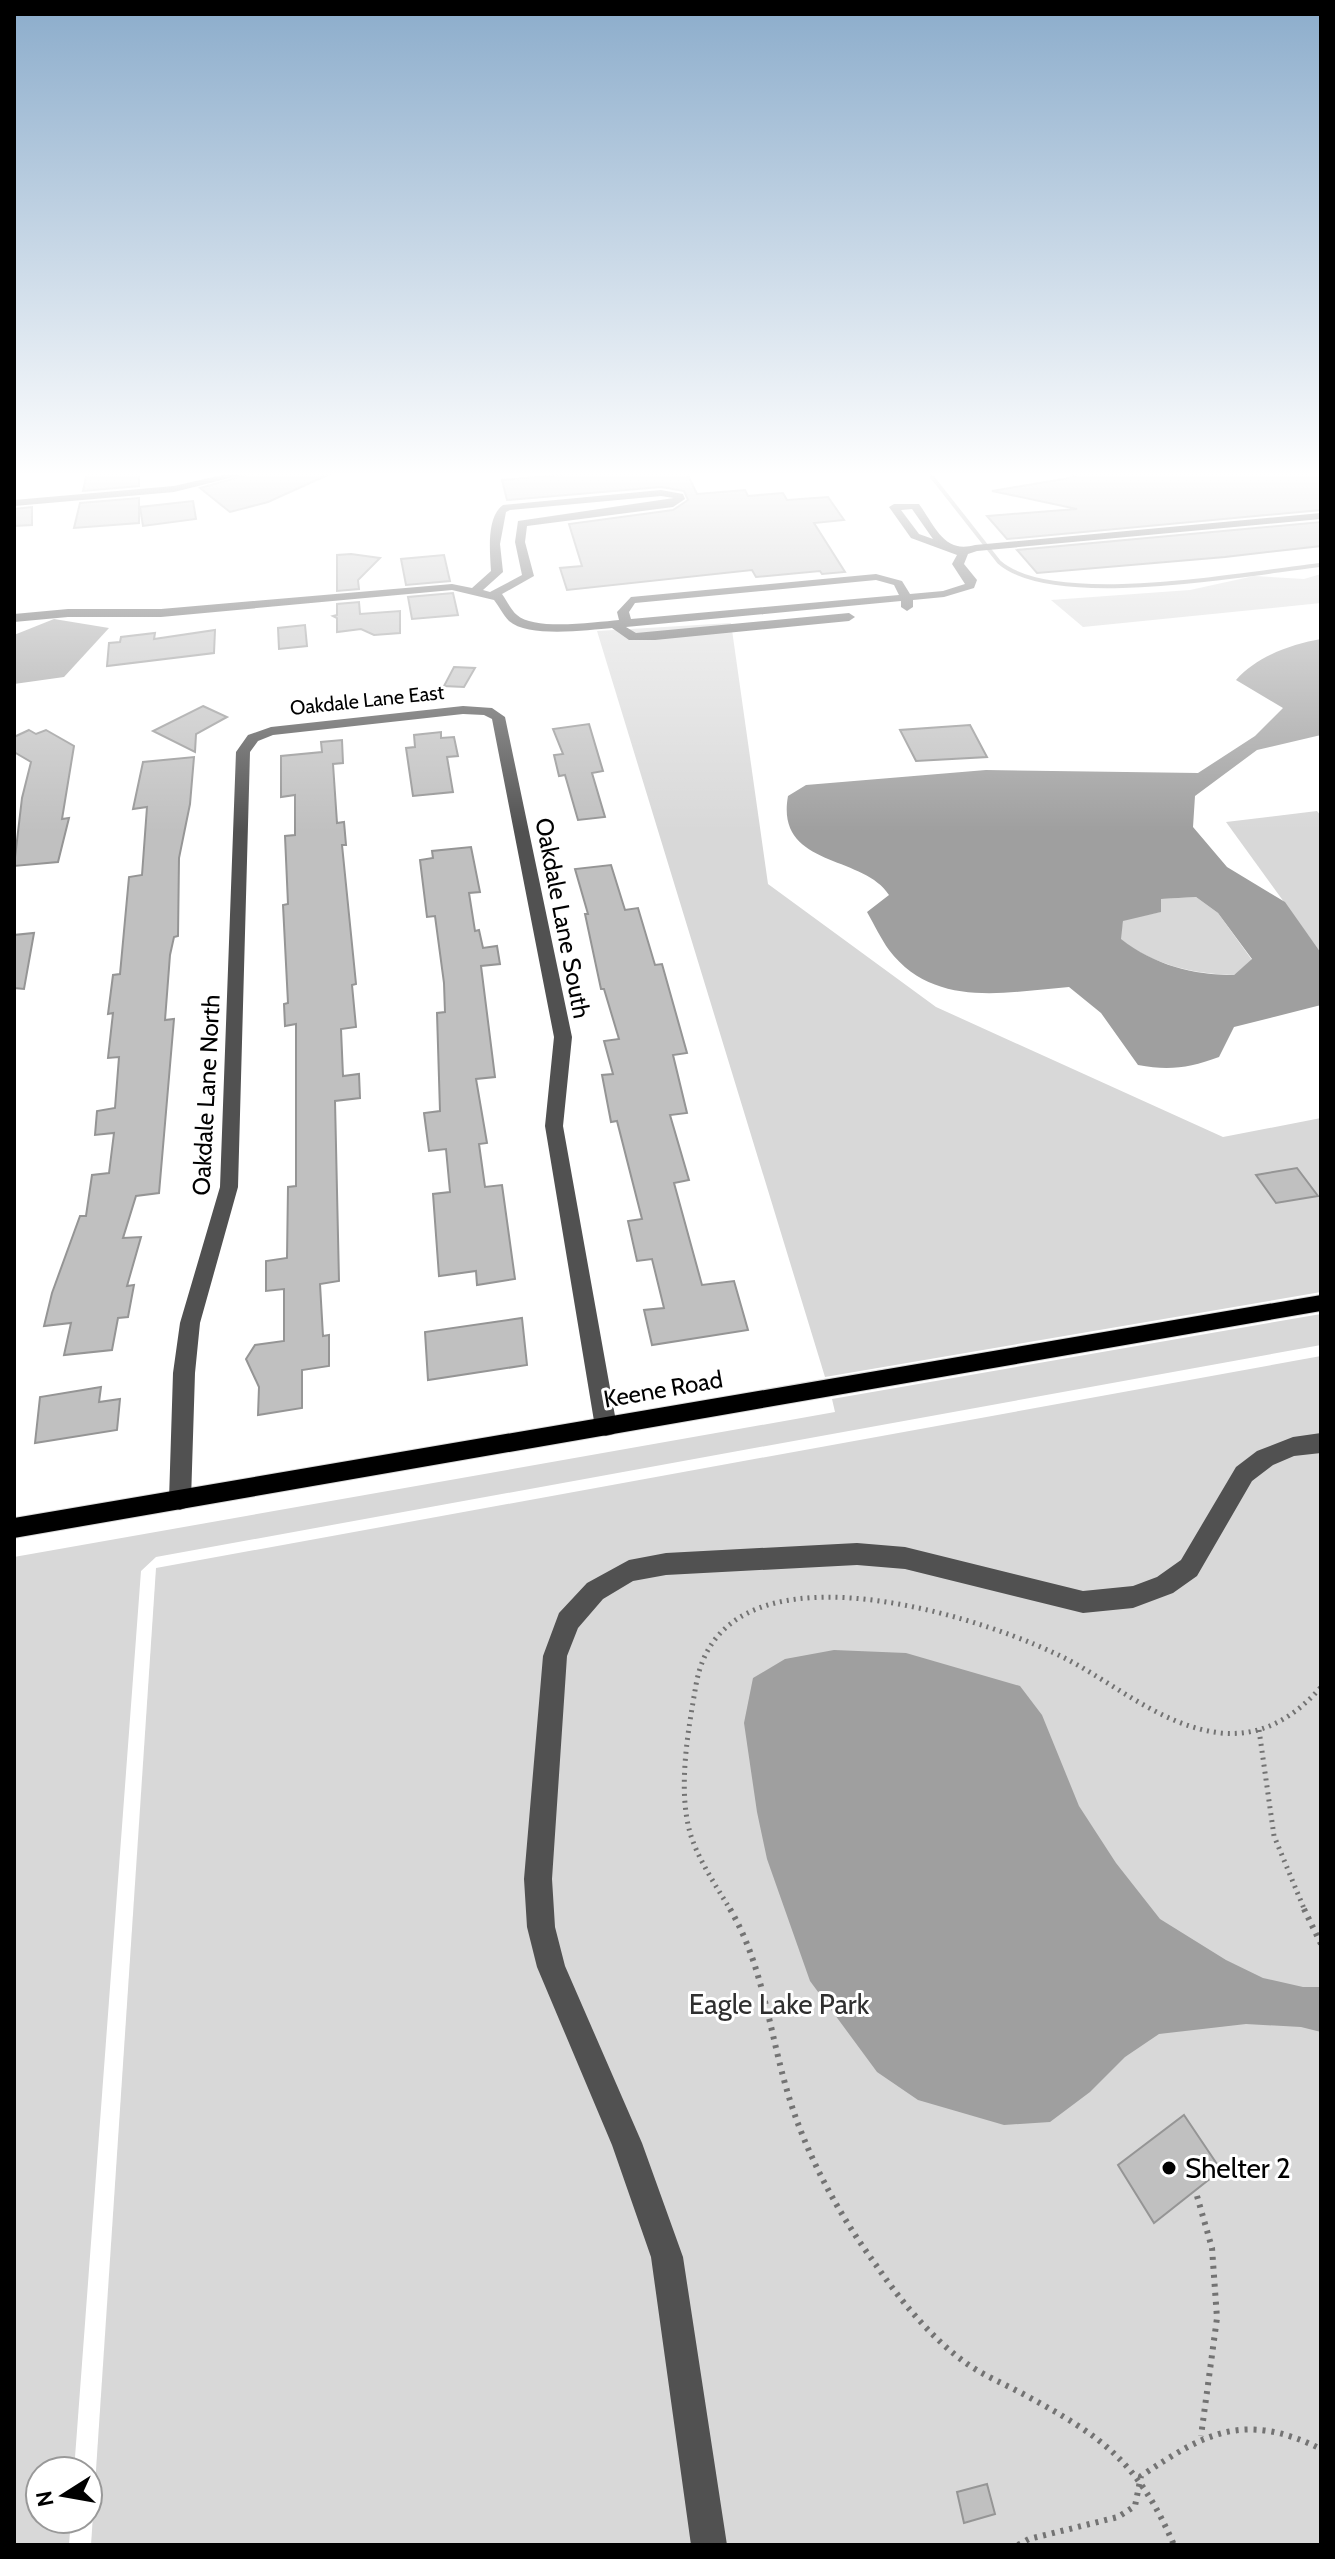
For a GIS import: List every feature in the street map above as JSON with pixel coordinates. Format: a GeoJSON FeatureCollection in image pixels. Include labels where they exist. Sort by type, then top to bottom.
{"type":"FeatureCollection","features":[{"type":"Feature","properties":{"kind":"main road","name":"Keene Road"},"geometry":{"type":"LineString","coordinates":[[14,1528],[1321,1303]]}},
{"type":"Feature","properties":{"kind":"street"},"geometry":{"type":"LineString","coordinates":[[14,618],[68,613],[161,613],[391,592]]}},
{"type":"Feature","properties":{"kind":"street"},"geometry":{"type":"LineString","coordinates":[[484,592],[502,600],[513,618],[523,624],[568,628],[620,624],[633,637],[899,612],[909,606],[904,592]]}},
{"type":"Feature","properties":{"kind":"street"},"geometry":{"type":"LineString","coordinates":[[492,595],[497,592]]}},
{"type":"Feature","properties":{"kind":"street"},"geometry":{"type":"LineString","coordinates":[[620,624],[631,600],[711,592]]}},
{"type":"Feature","properties":{"kind":"street"},"geometry":{"type":"LineString","coordinates":[[907,598],[949,592]]}},
{"type":"Feature","properties":{"kind":"street","name":"Oakdale Lane East"},"geometry":{"type":"LineString","coordinates":[[253,738],[271,731],[463,710],[487,711]]}},
{"type":"Feature","properties":{"kind":"street","name":"Oakdale Lane South"},"geometry":{"type":"LineString","coordinates":[[487,711],[498,717],[563,1037],[554,1126],[606,1427]]}},
{"type":"Feature","properties":{"kind":"street","name":"Oakdale Lane North"},"geometry":{"type":"LineString","coordinates":[[180,1500],[188,1337],[195,1300],[221,1227],[229,1187],[243,752],[253,738]]}},
{"type":"Feature","properties":{"kind":"street"},"geometry":{"type":"LineString","coordinates":[[709,2545],[667,2257],[627,2143],[551,1967],[541,1927],[538,1879],[555,1656],[568,1621],[595,1591],[629,1571],[666,1564],[857,1554],[905,1558],[1083,1602],[1133,1597],[1165,1585],[1189,1568],[1244,1474],[1265,1458],[1293,1447],[1321,1443]]}},
{"type":"Feature","properties":{"kind":"path"},"geometry":{"type":"LineString","coordinates":[[1174,2545],[1141,2476],[1101,2438],[959,2359],[894,2290],[832,2199],[787,2091],[748,1946],[699,1853],[687,1818],[693,1702],[700,1664],[715,1639],[766,1606],[799,1596],[831,1595],[879,1602],[1048,1650],[1178,1721],[1206,1731],[1259,1730],[1286,1722],[1306,1706],[1321,1687]]}},
{"type":"Feature","properties":{"kind":"path"},"geometry":{"type":"LineString","coordinates":[[1259,1730],[1274,1836],[1283,1864],[1321,1944]]}},
{"type":"Feature","properties":{"kind":"path"},"geometry":{"type":"LineString","coordinates":[[1197,2196],[1212,2248],[1217,2318],[1201,2436]]}},
{"type":"Feature","properties":{"kind":"path"},"geometry":{"type":"LineString","coordinates":[[1018,2545],[1029,2539],[1118,2517],[1135,2506],[1141,2476],[1201,2436],[1231,2426],[1308,2442],[1321,2449]]}},
{"type":"Feature","properties":{"kind":"green space"},"geometry":{"type":"Polygon","coordinates":[[[1156,592],[1321,592],[1321,603],[1083,627],[1051,600],[1156,592]]]}},
{"type":"Feature","properties":{"kind":"green space"},"geometry":{"type":"Polygon","coordinates":[[[731,623],[768,884],[936,1007],[1223,1137],[1321,1118],[1321,1292],[825,1377],[597,631],[731,623]]]}},
{"type":"Feature","properties":{"kind":"green space"},"geometry":{"type":"Polygon","coordinates":[[[1317,811],[1321,816],[1321,953],[1226,822],[1317,811]]]}},
{"type":"Feature","properties":{"kind":"green space"},"geometry":{"type":"Polygon","coordinates":[[[1196,897],[1218,913],[1252,960],[1234,975],[1203,973],[1160,962],[1120,939],[1123,920],[1160,912],[1161,899],[1196,897]]]}},
{"type":"Feature","properties":{"kind":"green space"},"geometry":{"type":"Polygon","coordinates":[[[1321,1314],[1321,1345],[156,1557],[141,1571],[75,2455],[24,2455],[24,2535],[70,2535],[69,2545],[14,2545],[14,1557],[835,1412],[832,1399],[1321,1314]]]}},
{"type":"Feature","properties":{"kind":"green space","name":"Eagle Lake Park"},"geometry":{"type":"Polygon","coordinates":[[[1321,1356],[1321,2545],[91,2545],[92,2535],[104,2535],[104,2455],[97,2455],[156,1568],[1321,1356]]]}},
{"type":"Feature","properties":{"kind":"shaded area"},"geometry":{"type":"Polygon","coordinates":[[[54,619],[109,628],[64,677],[14,684],[14,635],[54,619]]]}},
{"type":"Feature","properties":{"kind":"shaded area"},"geometry":{"type":"Polygon","coordinates":[[[1321,639],[1321,735],[1257,750],[1195,796],[1193,827],[1227,867],[1285,902],[1321,953],[1321,1005],[1234,1027],[1219,1057],[1208,1061],[1169,1068],[1138,1065],[1101,1013],[1069,987],[1021,992],[972,992],[949,989],[927,981],[907,969],[889,950],[867,912],[889,895],[877,882],[860,872],[807,848],[795,836],[788,819],[788,796],[806,785],[986,770],[1198,773],[1255,736],[1283,708],[1236,680],[1264,658],[1321,639]],[[1196,897],[1161,899],[1161,912],[1123,921],[1121,939],[1147,956],[1174,967],[1234,975],[1252,959],[1218,913],[1196,897]]]}},
{"type":"Feature","properties":{"kind":"shaded area"},"geometry":{"type":"Polygon","coordinates":[[[834,1650],[906,1653],[1020,1686],[1042,1715],[1079,1806],[1116,1863],[1160,1919],[1226,1960],[1263,1978],[1303,1987],[1321,1987],[1321,2032],[1301,2027],[1246,2024],[1159,2034],[1125,2057],[1090,2092],[1050,2122],[1004,2125],[918,2100],[877,2072],[810,1981],[767,1859],[744,1723],[753,1678],[785,1659],[834,1650]]]}},
{"type":"Feature","properties":{"kind":"building"},"geometry":{"type":"Polygon","coordinates":[[[453,593],[458,615],[412,619],[408,597],[453,593]]]}},
{"type":"Feature","properties":{"kind":"building"},"geometry":{"type":"Polygon","coordinates":[[[359,602],[360,614],[400,611],[400,633],[374,635],[361,629],[337,632],[337,618],[333,616],[337,615],[337,604],[359,602]]]}},
{"type":"Feature","properties":{"kind":"building"},"geometry":{"type":"Polygon","coordinates":[[[305,625],[307,646],[279,649],[278,628],[305,625]]]}},
{"type":"Feature","properties":{"kind":"building"},"geometry":{"type":"Polygon","coordinates":[[[215,630],[214,653],[107,666],[109,643],[120,642],[121,637],[155,633],[154,639],[215,630]]]}},
{"type":"Feature","properties":{"kind":"building"},"geometry":{"type":"Polygon","coordinates":[[[454,667],[475,668],[464,687],[444,686],[454,667]]]}},
{"type":"Feature","properties":{"kind":"building"},"geometry":{"type":"Polygon","coordinates":[[[203,706],[227,717],[196,734],[195,752],[153,731],[203,706]]]}},
{"type":"Feature","properties":{"kind":"building"},"geometry":{"type":"Polygon","coordinates":[[[589,724],[603,771],[592,773],[605,817],[578,820],[565,775],[559,776],[554,755],[563,754],[553,729],[589,724]]]}},
{"type":"Feature","properties":{"kind":"building"},"geometry":{"type":"Polygon","coordinates":[[[970,725],[987,757],[916,761],[900,730],[970,725]]]}},
{"type":"Feature","properties":{"kind":"building"},"geometry":{"type":"Polygon","coordinates":[[[29,730],[36,734],[46,730],[74,746],[62,819],[69,818],[58,862],[14,866],[22,798],[31,762],[14,752],[14,737],[29,730]]]}},
{"type":"Feature","properties":{"kind":"building"},"geometry":{"type":"Polygon","coordinates":[[[441,732],[441,738],[454,737],[458,756],[447,757],[453,792],[413,796],[406,748],[415,747],[414,735],[441,732]]]}},
{"type":"Feature","properties":{"kind":"building"},"geometry":{"type":"Polygon","coordinates":[[[342,740],[343,763],[333,764],[337,823],[344,822],[346,845],[342,845],[356,984],[352,985],[356,1027],[341,1029],[343,1076],[359,1074],[360,1098],[335,1101],[339,1281],[320,1284],[323,1336],[329,1335],[329,1366],[302,1370],[302,1408],[258,1415],[259,1387],[246,1359],[255,1345],[284,1341],[284,1289],[266,1291],[266,1261],[287,1258],[288,1187],[296,1186],[296,1024],[285,1026],[284,1004],[288,1003],[283,905],[288,904],[285,836],[295,835],[295,795],[281,797],[281,756],[322,752],[321,742],[342,740]]]}},
{"type":"Feature","properties":{"kind":"building"},"geometry":{"type":"Polygon","coordinates":[[[194,757],[190,804],[179,858],[178,936],[174,937],[170,955],[165,1020],[174,1019],[159,1193],[136,1196],[123,1238],[141,1237],[127,1286],[134,1285],[128,1317],[118,1318],[112,1350],[64,1355],[71,1323],[44,1326],[52,1293],[80,1216],[86,1216],[92,1175],[109,1173],[114,1133],[95,1135],[97,1111],[115,1108],[119,1057],[108,1058],[113,1013],[108,1014],[113,975],[120,974],[129,877],[142,875],[147,807],[133,809],[143,762],[194,757]]]}},
{"type":"Feature","properties":{"kind":"building"},"geometry":{"type":"Polygon","coordinates":[[[471,847],[480,892],[469,893],[475,931],[479,930],[483,948],[497,946],[500,964],[481,966],[495,1077],[476,1079],[487,1143],[479,1144],[485,1187],[502,1185],[515,1279],[477,1285],[476,1271],[439,1276],[433,1194],[450,1192],[446,1149],[429,1151],[424,1113],[440,1111],[437,1013],[445,1012],[444,983],[435,916],[427,917],[420,860],[433,858],[432,851],[471,847]]]}},
{"type":"Feature","properties":{"kind":"building"},"geometry":{"type":"Polygon","coordinates":[[[611,865],[625,910],[638,908],[655,965],[662,964],[687,1053],[673,1055],[687,1113],[670,1115],[689,1180],[674,1183],[702,1285],[734,1281],[748,1330],[652,1345],[644,1310],[664,1308],[652,1259],[637,1261],[628,1221],[642,1219],[617,1121],[611,1122],[602,1075],[613,1074],[604,1041],[619,1039],[604,989],[601,989],[585,914],[588,914],[575,869],[611,865]]]}},
{"type":"Feature","properties":{"kind":"building"},"geometry":{"type":"Polygon","coordinates":[[[34,933],[24,989],[14,988],[14,935],[34,933]]]}},
{"type":"Feature","properties":{"kind":"building"},"geometry":{"type":"Polygon","coordinates":[[[1297,1168],[1318,1196],[1276,1203],[1256,1175],[1297,1168]]]}},
{"type":"Feature","properties":{"kind":"building"},"geometry":{"type":"Polygon","coordinates":[[[522,1318],[527,1365],[428,1380],[425,1332],[522,1318]]]}},
{"type":"Feature","properties":{"kind":"building"},"geometry":{"type":"Polygon","coordinates":[[[101,1387],[99,1402],[120,1399],[117,1430],[35,1443],[40,1397],[101,1387]]]}},
{"type":"Feature","properties":{"kind":"building","name":"Shelter 2"},"geometry":{"type":"Polygon","coordinates":[[[1184,2115],[1221,2170],[1154,2223],[1118,2165],[1184,2115]]]}},
{"type":"Feature","properties":{"kind":"building"},"geometry":{"type":"Polygon","coordinates":[[[987,2484],[995,2514],[964,2523],[957,2492],[987,2484]]]}},
{"type":"Feature","properties":{"kind":"place","name":"Shelter 2"},"geometry":{"type":"Point","coordinates":[1169,2168]}}]}
